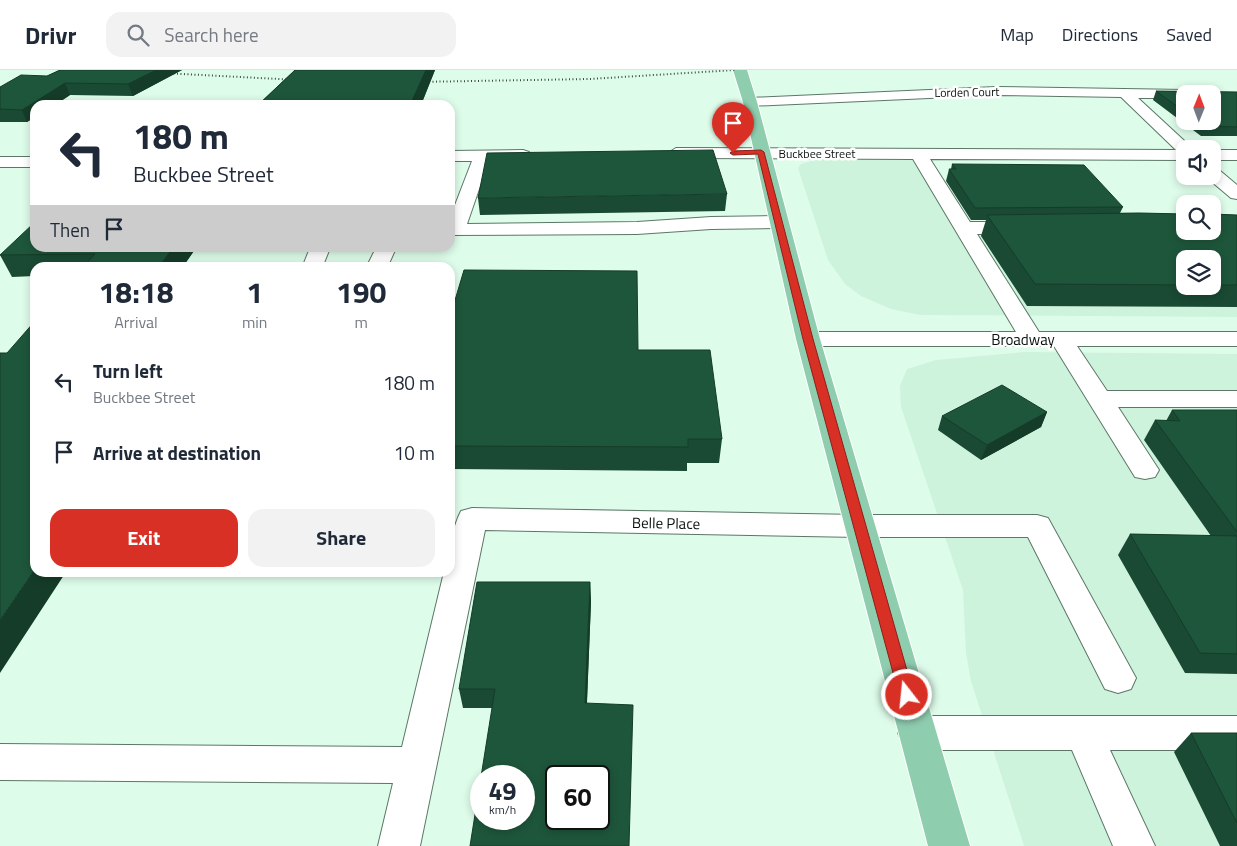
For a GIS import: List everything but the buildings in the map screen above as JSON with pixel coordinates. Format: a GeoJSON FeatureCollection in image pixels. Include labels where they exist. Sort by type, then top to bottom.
{"type":"FeatureCollection","features":[{"type":"Feature","properties":{"kind":"main road"},"geometry":{"type":"LineString","coordinates":[[740,70],[750,102],[808,339],[949,846]]}},
{"type":"Feature","properties":{"kind":"street","name":"Lorden Court"},"geometry":{"type":"LineString","coordinates":[[750,102],[942,92],[1176,94]]}},
{"type":"Feature","properties":{"kind":"street"},"geometry":{"type":"LineString","coordinates":[[1125,93],[1176,141]]}},
{"type":"Feature","properties":{"kind":"street","name":"Buckbee Street"},"geometry":{"type":"LineString","coordinates":[[660,154],[761,152],[1176,155]]}},
{"type":"Feature","properties":{"kind":"street"},"geometry":{"type":"LineString","coordinates":[[918,153],[1031,338]]}},
{"type":"Feature","properties":{"kind":"street"},"geometry":{"type":"LineString","coordinates":[[455,156],[541,155]]}},
{"type":"Feature","properties":{"kind":"street"},"geometry":{"type":"LineString","coordinates":[[1221,155],[1237,155]]}},
{"type":"Feature","properties":{"kind":"street"},"geometry":{"type":"LineString","coordinates":[[482,156],[455,230],[638,228],[711,223],[779,222]]}},
{"type":"Feature","properties":{"kind":"street"},"geometry":{"type":"LineString","coordinates":[[1,163],[30,162]]}},
{"type":"Feature","properties":{"kind":"street"},"geometry":{"type":"LineString","coordinates":[[1221,181],[1237,194]]}},
{"type":"Feature","properties":{"kind":"street"},"geometry":{"type":"LineString","coordinates":[[964,228],[1041,228]]}},
{"type":"Feature","properties":{"kind":"street","name":"Broadway"},"geometry":{"type":"LineString","coordinates":[[808,339],[1237,339]]}},
{"type":"Feature","properties":{"kind":"street"},"geometry":{"type":"LineString","coordinates":[[1062,339],[1145,470]]}},
{"type":"Feature","properties":{"kind":"street"},"geometry":{"type":"LineString","coordinates":[[1100,399],[1237,399]]}},
{"type":"Feature","properties":{"kind":"street","name":"Belle Place"},"geometry":{"type":"LineString","coordinates":[[417,764],[472,519],[859,526],[1037,526],[1118,678]]}},
{"type":"Feature","properties":{"kind":"street"},"geometry":{"type":"LineString","coordinates":[[917,733],[1237,733]]}},
{"type":"Feature","properties":{"kind":"street"},"geometry":{"type":"LineString","coordinates":[[1083,733],[1134,846]]}},
{"type":"Feature","properties":{"kind":"street"},"geometry":{"type":"LineString","coordinates":[[0,762],[417,764],[399,846]]}},
{"type":"Feature","properties":{"kind":"shaded area"},"geometry":{"type":"Polygon","coordinates":[[[822,158],[915,160],[956,232],[1176,232],[1176,240],[1221,240],[1221,232],[1237,232],[1237,317],[920,315],[891,309],[861,296],[845,284],[828,260],[798,168],[801,164],[822,158]]]}},
{"type":"Feature","properties":{"kind":"shaded area"},"geometry":{"type":"Polygon","coordinates":[[[1025,352],[1237,354],[1237,846],[1024,846],[971,681],[966,653],[963,590],[901,407],[900,386],[907,369],[936,360],[1025,352]]]}},
{"type":"Feature","properties":{"kind":"railway"},"geometry":{"type":"LineString","coordinates":[[415,82],[590,79],[735,70]]}},
{"type":"Feature","properties":{"kind":"railway"},"geometry":{"type":"LineString","coordinates":[[163,73],[298,80]]}},
{"type":"Feature","properties":{"kind":"route"},"geometry":{"type":"LineString","coordinates":[[733,153],[761,152],[808,339],[907,695]]}}]}
